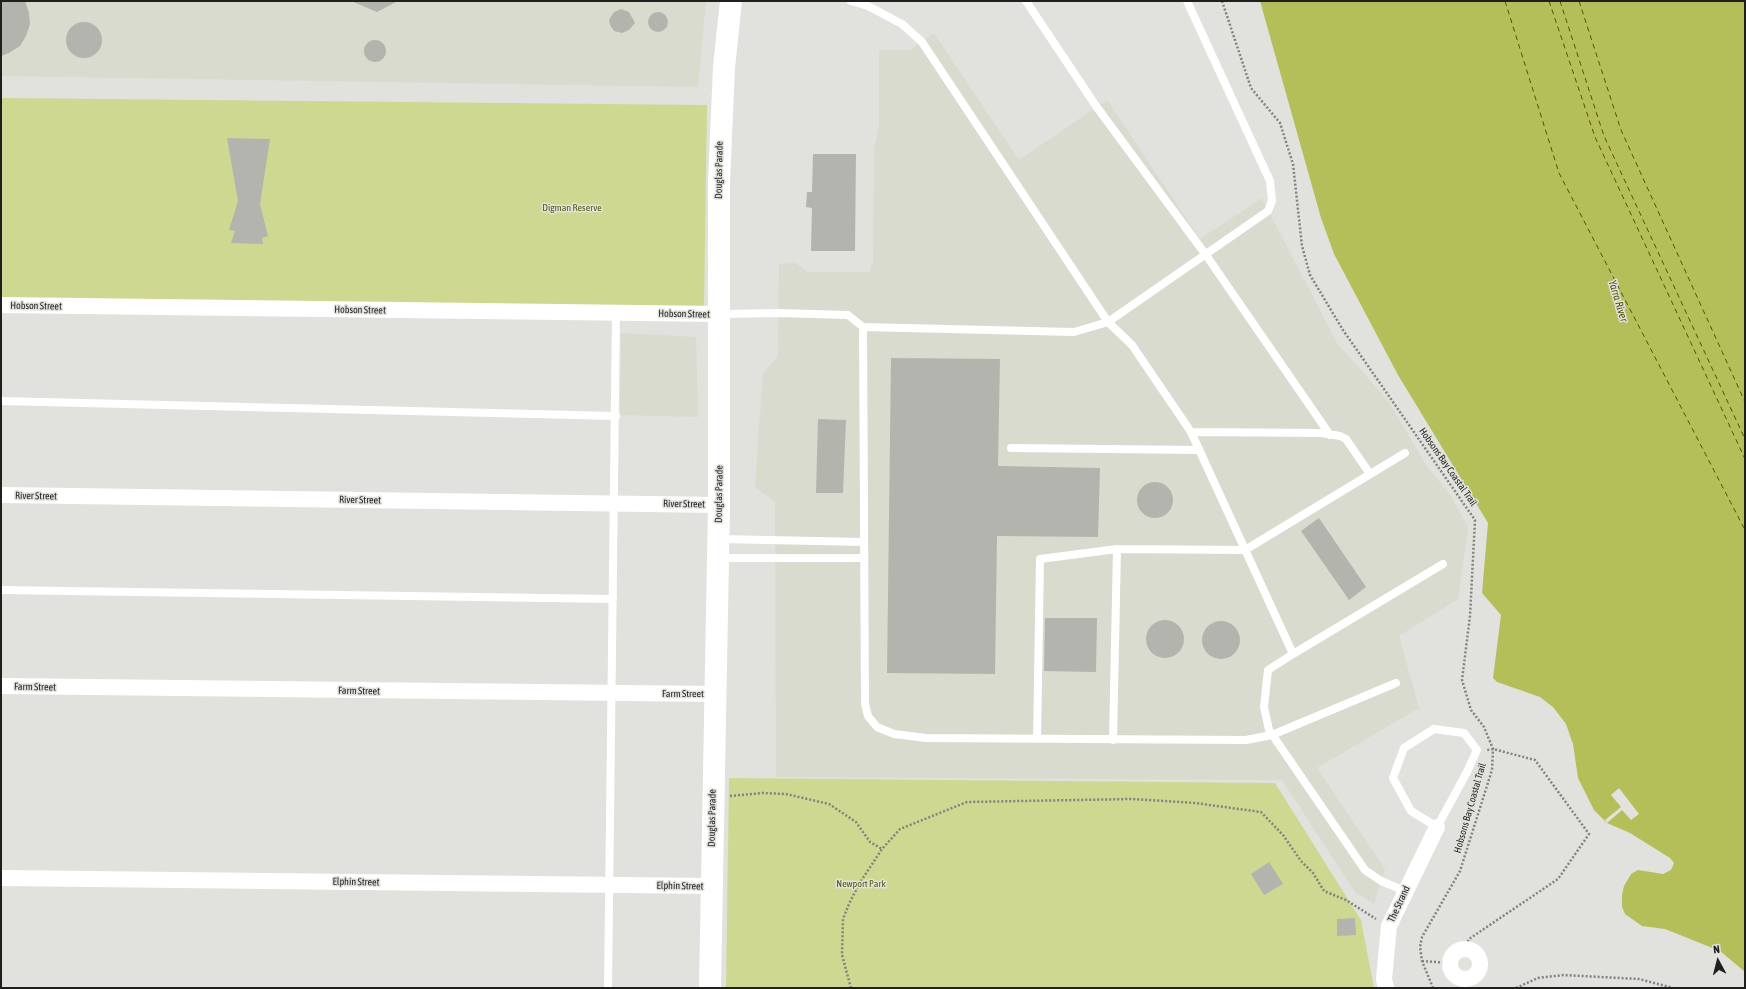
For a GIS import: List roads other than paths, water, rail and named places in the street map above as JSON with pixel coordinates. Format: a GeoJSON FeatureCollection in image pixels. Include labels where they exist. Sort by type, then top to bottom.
{"type":"FeatureCollection","features":[{"type":"Feature","properties":{"kind":"main road","name":"Douglas Parade"},"geometry":{"type":"LineString","coordinates":[[710,988],[712,797],[717,694],[720,146],[724,67],[731,1]]}},
{"type":"Feature","properties":{"kind":"street","name":"Hobson Street"},"geometry":{"type":"LineString","coordinates":[[1,305],[719,314]]}},
{"type":"Feature","properties":{"kind":"street","name":"River Street"},"geometry":{"type":"LineString","coordinates":[[1,496],[719,505]]}},
{"type":"Feature","properties":{"kind":"street","name":"Farm Street"},"geometry":{"type":"LineString","coordinates":[[1,686],[717,694]]}},
{"type":"Feature","properties":{"kind":"street","name":"The Strand"},"geometry":{"type":"LineString","coordinates":[[1386,988],[1384,979],[1389,926],[1436,827]]}},
{"type":"Feature","properties":{"kind":"street","name":"Elphin Street"},"geometry":{"type":"LineString","coordinates":[[1,878],[712,886]]}},
{"type":"Feature","properties":{"kind":"street"},"geometry":{"type":"LineString","coordinates":[[1464,949],[1473,952],[1479,959],[1480,968],[1475,976],[1466,979],[1452,973],[1450,963],[1455,954],[1464,949]]}},
{"type":"Feature","properties":{"kind":"lane"},"geometry":{"type":"LineString","coordinates":[[851,1],[868,6],[902,24],[922,42],[1108,322],[1132,345],[1190,432],[1293,654]]}},
{"type":"Feature","properties":{"kind":"lane"},"geometry":{"type":"LineString","coordinates":[[1026,1],[1096,106],[1206,255],[1330,435]]}},
{"type":"Feature","properties":{"kind":"lane"},"geometry":{"type":"LineString","coordinates":[[719,314],[778,313],[848,315],[863,327],[1074,332],[1108,322],[1268,211],[1272,201],[1270,181],[1186,1]]}},
{"type":"Feature","properties":{"kind":"lane"},"geometry":{"type":"LineString","coordinates":[[608,988],[616,416],[616,312]]}},
{"type":"Feature","properties":{"kind":"lane"},"geometry":{"type":"LineString","coordinates":[[863,327],[865,704],[868,716],[877,727],[894,734],[926,738],[1246,740],[1272,735],[1396,683]]}},
{"type":"Feature","properties":{"kind":"lane"},"geometry":{"type":"LineString","coordinates":[[1,401],[616,416]]}},
{"type":"Feature","properties":{"kind":"lane"},"geometry":{"type":"LineString","coordinates":[[1190,432],[1340,436],[1346,439],[1370,474]]}},
{"type":"Feature","properties":{"kind":"lane"},"geometry":{"type":"LineString","coordinates":[[1011,448],[1199,450]]}},
{"type":"Feature","properties":{"kind":"lane"},"geometry":{"type":"LineString","coordinates":[[1037,739],[1040,559],[1117,549],[1245,550],[1405,453]]}},
{"type":"Feature","properties":{"kind":"lane"},"geometry":{"type":"LineString","coordinates":[[718,548],[864,542]]}},
{"type":"Feature","properties":{"kind":"lane"},"geometry":{"type":"LineString","coordinates":[[718,548],[864,558]]}},
{"type":"Feature","properties":{"kind":"lane"},"geometry":{"type":"LineString","coordinates":[[1113,740],[1117,549]]}},
{"type":"Feature","properties":{"kind":"lane"},"geometry":{"type":"LineString","coordinates":[[1405,891],[1381,881],[1365,870],[1272,735],[1269,730],[1264,707],[1268,670],[1443,564]]}},
{"type":"Feature","properties":{"kind":"lane"},"geometry":{"type":"LineString","coordinates":[[1,590],[613,598]]}},
{"type":"Feature","properties":{"kind":"lane"},"geometry":{"type":"LineString","coordinates":[[1434,729],[1464,733],[1477,750],[1467,772],[1436,827],[1411,811],[1393,778],[1404,748],[1434,729]]}},
{"type":"Feature","properties":{"kind":"water","name":"Yarra River"},"geometry":{"type":"Polygon","coordinates":[[[1260,1],[1745,1],[1745,972],[1720,951],[1665,929],[1642,926],[1625,914],[1622,907],[1622,895],[1624,886],[1631,874],[1638,870],[1663,874],[1671,870],[1674,863],[1670,858],[1630,833],[1607,823],[1594,810],[1578,778],[1573,744],[1566,724],[1553,707],[1540,697],[1497,682],[1493,678],[1501,615],[1482,593],[1488,523],[1398,375],[1334,254],[1321,218],[1260,1]]]}},
{"type":"Feature","properties":{"kind":"park label","name":"Digman Reserve"},"geometry":{"type":"Point","coordinates":[572,208]}},
{"type":"Feature","properties":{"kind":"park label","name":"Newport Park"},"geometry":{"type":"Point","coordinates":[861,884]}}]}
